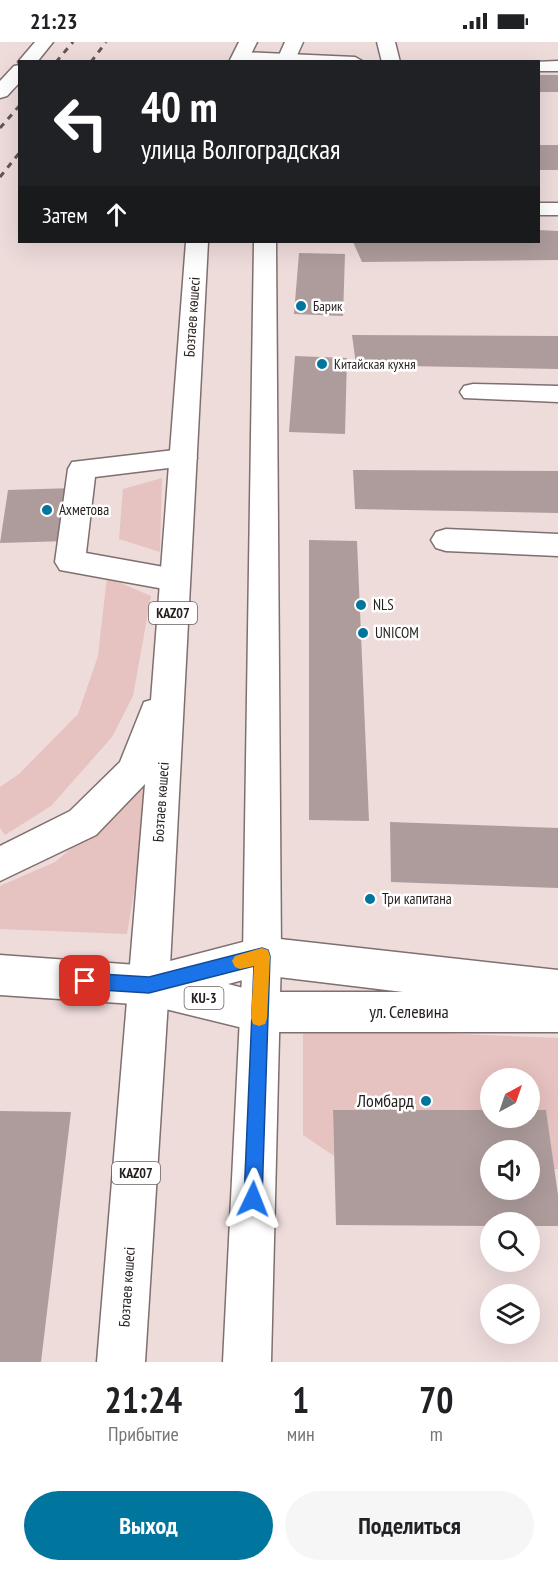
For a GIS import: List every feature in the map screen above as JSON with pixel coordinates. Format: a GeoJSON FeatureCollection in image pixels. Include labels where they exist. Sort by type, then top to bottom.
{"type":"FeatureCollection","features":[{"type":"Feature","properties":{"kind":"main road"},"geometry":{"type":"LineString","coordinates":[[29,60],[45,42]]}},
{"type":"Feature","properties":{"kind":"main road"},"geometry":{"type":"LineString","coordinates":[[285,60],[294,42]]}},
{"type":"Feature","properties":{"kind":"main road"},"geometry":{"type":"LineString","coordinates":[[386,42],[390,60]]}},
{"type":"Feature","properties":{"kind":"main road"},"geometry":{"type":"LineString","coordinates":[[242,53],[280,60]]}},
{"type":"Feature","properties":{"kind":"main road"},"geometry":{"type":"LineString","coordinates":[[540,66],[558,66]]}},
{"type":"Feature","properties":{"kind":"main road"},"geometry":{"type":"LineString","coordinates":[[0,92],[18,72]]}},
{"type":"Feature","properties":{"kind":"main road"},"geometry":{"type":"LineString","coordinates":[[540,209],[558,209]]}},
{"type":"Feature","properties":{"kind":"main road","name":"Бозтаев көшесі"},"geometry":{"type":"LineString","coordinates":[[121,1362],[149,985],[197,243]]}},
{"type":"Feature","properties":{"kind":"main road"},"geometry":{"type":"LineString","coordinates":[[247,1362],[262,956],[265,243]]}},
{"type":"Feature","properties":{"kind":"main road"},"geometry":{"type":"LineString","coordinates":[[473,392],[558,394]]}},
{"type":"Feature","properties":{"kind":"main road"},"geometry":{"type":"LineString","coordinates":[[175,579],[70,562],[82,469],[183,458]]}},
{"type":"Feature","properties":{"kind":"main road"},"geometry":{"type":"LineString","coordinates":[[446,540],[558,545]]}},
{"type":"Feature","properties":{"kind":"main road"},"geometry":{"type":"LineString","coordinates":[[0,864],[83,824],[134,771],[168,680]]}},
{"type":"Feature","properties":{"kind":"main road"},"geometry":{"type":"LineString","coordinates":[[262,956],[558,990]]}},
{"type":"Feature","properties":{"kind":"main road","name":"KU-3"},"geometry":{"type":"LineString","coordinates":[[149,985],[262,956]]}},
{"type":"Feature","properties":{"kind":"main road","name":"KU-3"},"geometry":{"type":"LineString","coordinates":[[0,975],[149,985],[259,1012]]}},
{"type":"Feature","properties":{"kind":"main road","name":"ул. Селевина"},"geometry":{"type":"LineString","coordinates":[[259,1012],[558,1012]]}},
{"type":"Feature","properties":{"kind":"shaded area"},"geometry":{"type":"Polygon","coordinates":[[[162,478],[160,552],[119,539],[123,489],[162,478]]]}},
{"type":"Feature","properties":{"kind":"shaded area"},"geometry":{"type":"Polygon","coordinates":[[[107,577],[151,596],[133,696],[112,737],[51,806],[5,835],[0,828],[0,787],[19,774],[78,714],[98,656],[107,577]]]}},
{"type":"Feature","properties":{"kind":"shaded area"},"geometry":{"type":"Polygon","coordinates":[[[152,781],[127,934],[0,929],[0,886],[55,862],[152,781]]]}},
{"type":"Feature","properties":{"kind":"shaded area"},"geometry":{"type":"Polygon","coordinates":[[[303,1028],[558,1038],[558,1169],[554,1169],[546,1111],[540,1111],[540,1068],[480,1068],[480,1110],[333,1110],[334,1156],[303,1135],[303,1028]]]}},
{"type":"Feature","properties":{"kind":"building"},"geometry":{"type":"Polygon","coordinates":[[[540,75],[558,75],[558,92],[540,92],[540,75]]]}},
{"type":"Feature","properties":{"kind":"building"},"geometry":{"type":"Polygon","coordinates":[[[540,145],[558,145],[558,170],[540,170],[540,145]]]}},
{"type":"Feature","properties":{"kind":"building"},"geometry":{"type":"Polygon","coordinates":[[[540,230],[558,231],[558,260],[362,262],[353,243],[540,243],[540,230]]]}},
{"type":"Feature","properties":{"kind":"building"},"geometry":{"type":"Polygon","coordinates":[[[299,253],[345,254],[343,316],[294,314],[299,253]]]}},
{"type":"Feature","properties":{"kind":"building"},"geometry":{"type":"Polygon","coordinates":[[[352,335],[558,336],[558,369],[356,365],[352,335]]]}},
{"type":"Feature","properties":{"kind":"building"},"geometry":{"type":"Polygon","coordinates":[[[295,356],[347,358],[345,434],[289,432],[295,356]]]}},
{"type":"Feature","properties":{"kind":"building"},"geometry":{"type":"Polygon","coordinates":[[[353,470],[558,471],[558,513],[355,509],[353,470]]]}},
{"type":"Feature","properties":{"kind":"building"},"geometry":{"type":"Polygon","coordinates":[[[74,488],[67,541],[0,543],[8,490],[74,488]]]}},
{"type":"Feature","properties":{"kind":"building"},"geometry":{"type":"Polygon","coordinates":[[[309,540],[357,541],[369,821],[309,820],[309,540]]]}},
{"type":"Feature","properties":{"kind":"building"},"geometry":{"type":"Polygon","coordinates":[[[390,822],[558,828],[558,888],[391,882],[390,822]]]}},
{"type":"Feature","properties":{"kind":"building"},"geometry":{"type":"Polygon","coordinates":[[[333,1110],[480,1110],[480,1128],[540,1128],[540,1110],[546,1110],[558,1195],[558,1226],[540,1226],[540,1212],[480,1212],[480,1226],[336,1225],[333,1110]]]}},
{"type":"Feature","properties":{"kind":"building"},"geometry":{"type":"Polygon","coordinates":[[[0,1111],[71,1112],[41,1362],[0,1362],[0,1111]]]}},
{"type":"Feature","properties":{"kind":"railway"},"geometry":{"type":"LineString","coordinates":[[58,60],[73,42]]}},
{"type":"Feature","properties":{"kind":"railway"},"geometry":{"type":"LineString","coordinates":[[92,60],[106,42]]}},
{"type":"Feature","properties":{"kind":"railway"},"geometry":{"type":"LineString","coordinates":[[0,128],[18,107]]}},
{"type":"Feature","properties":{"kind":"railway"},"geometry":{"type":"LineString","coordinates":[[0,177],[18,154]]}},
{"type":"Feature","properties":{"kind":"slow traffic"},"geometry":{"type":"LineString","coordinates":[[240,961],[262,956],[259,1018]]}},
{"type":"Feature","properties":{"kind":"place","name":"Барик"},"geometry":{"type":"Point","coordinates":[301,306]}},
{"type":"Feature","properties":{"kind":"place","name":"Китайская кухня"},"geometry":{"type":"Point","coordinates":[322,364]}},
{"type":"Feature","properties":{"kind":"place","name":"Ахметова"},"geometry":{"type":"Point","coordinates":[47,510]}},
{"type":"Feature","properties":{"kind":"place","name":"NLS"},"geometry":{"type":"Point","coordinates":[361,605]}},
{"type":"Feature","properties":{"kind":"place","name":"UNICOM"},"geometry":{"type":"Point","coordinates":[363,633]}},
{"type":"Feature","properties":{"kind":"place","name":"Три капитана"},"geometry":{"type":"Point","coordinates":[370,899]}},
{"type":"Feature","properties":{"kind":"place","name":"Ломбард"},"geometry":{"type":"Point","coordinates":[426,1101]}},
{"type":"Feature","properties":{"kind":"route"},"geometry":{"type":"LineString","coordinates":[[85,981],[149,985],[262,956],[253,1199]]}}]}
